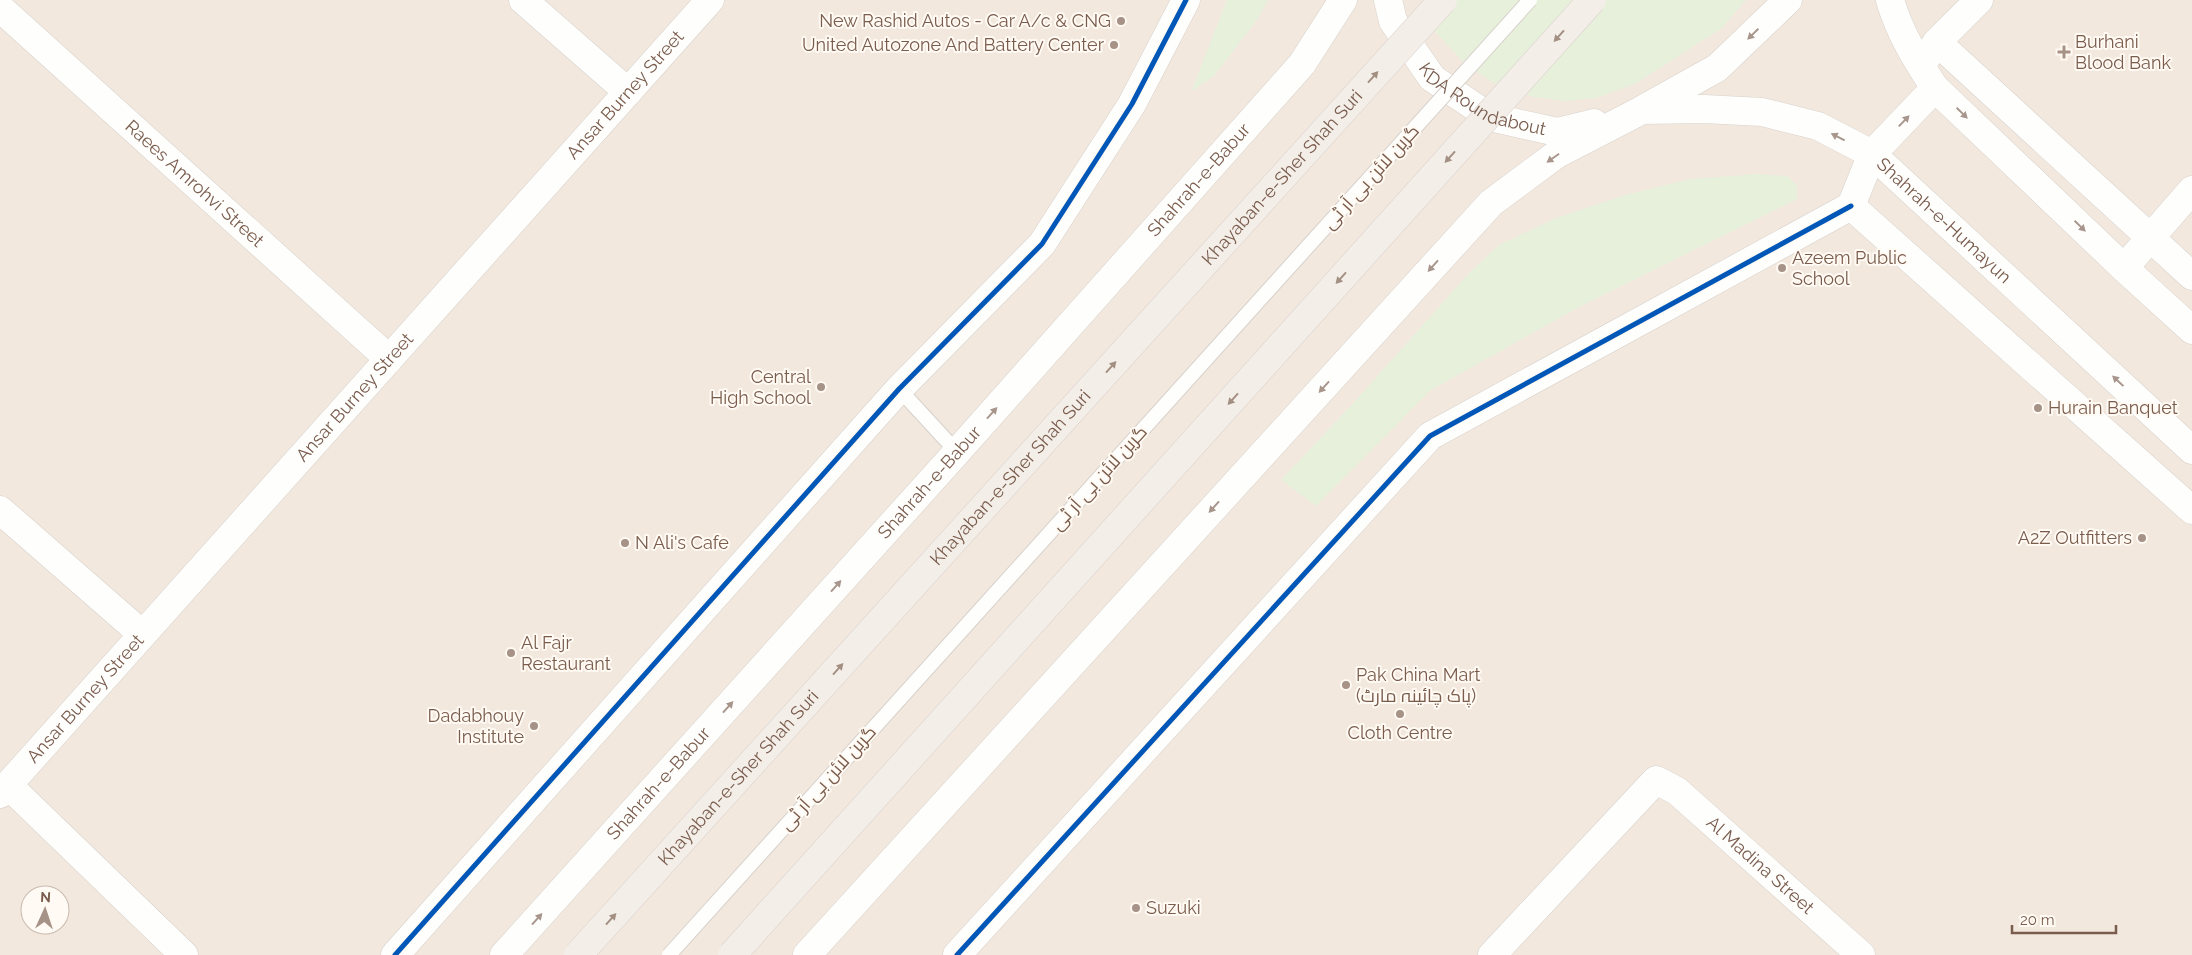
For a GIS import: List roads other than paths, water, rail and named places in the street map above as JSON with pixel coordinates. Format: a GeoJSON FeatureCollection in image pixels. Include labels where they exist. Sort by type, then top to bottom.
{"type":"FeatureCollection","features":[{"type":"Feature","properties":{"kind":"main road","name":"Khayaban-e-Sher Shah Suri"},"geometry":{"type":"LineString","coordinates":[[578,955],[1443,0]]}},
{"type":"Feature","properties":{"kind":"main road"},"geometry":{"type":"LineString","coordinates":[[732,955],[1592,0]]}},
{"type":"Feature","properties":{"kind":"street"},"geometry":{"type":"LineString","coordinates":[[523,0],[628,92]]}},
{"type":"Feature","properties":{"kind":"street","name":"Ansar Burney Street"},"geometry":{"type":"LineString","coordinates":[[4,789],[710,0]]}},
{"type":"Feature","properties":{"kind":"street"},"geometry":{"type":"LineString","coordinates":[[395,955],[899,389],[1042,244],[1132,104],[1186,0]]}},
{"type":"Feature","properties":{"kind":"street","name":"Shahrah-e-Babur"},"geometry":{"type":"LineString","coordinates":[[504,955],[957,452],[1302,64],[1343,0]]}},
{"type":"Feature","properties":{"kind":"street","name":"KDA Roundabout"},"geometry":{"type":"LineString","coordinates":[[1388,0],[1393,21],[1432,78],[1490,118],[1557,132],[1642,110],[1717,68],[1788,0]]}},
{"type":"Feature","properties":{"kind":"street"},"geometry":{"type":"LineString","coordinates":[[1890,0],[1895,17],[1928,77],[2124,268],[2192,330]]}},
{"type":"Feature","properties":{"kind":"street"},"geometry":{"type":"LineString","coordinates":[[957,955],[1430,436],[1851,206],[1872,154],[1928,77],[1937,42],[1979,0]]}},
{"type":"Feature","properties":{"kind":"street","name":"Raees Amrohvi Street"},"geometry":{"type":"LineString","coordinates":[[0,8],[389,359]]}},
{"type":"Feature","properties":{"kind":"street"},"geometry":{"type":"LineString","coordinates":[[1937,42],[2192,276]]}},
{"type":"Feature","properties":{"kind":"street","name":"Shahrah-e-Humayun"},"geometry":{"type":"LineString","coordinates":[[1642,110],[1704,109],[1762,112],[1818,126],[1872,154],[2192,450]]}},
{"type":"Feature","properties":{"kind":"street"},"geometry":{"type":"LineString","coordinates":[[806,955],[1491,203],[1557,154],[1642,110]]}},
{"type":"Feature","properties":{"kind":"street"},"geometry":{"type":"LineString","coordinates":[[2124,268],[2192,190]]}},
{"type":"Feature","properties":{"kind":"street"},"geometry":{"type":"LineString","coordinates":[[1851,206],[2192,510]]}},
{"type":"Feature","properties":{"kind":"street"},"geometry":{"type":"LineString","coordinates":[[0,510],[142,634]]}},
{"type":"Feature","properties":{"kind":"street","name":"Al Madina Street"},"geometry":{"type":"LineString","coordinates":[[1492,955],[1656,780],[1677,791],[1861,955]]}},
{"type":"Feature","properties":{"kind":"street"},"geometry":{"type":"LineString","coordinates":[[4,789],[184,955]]}},
{"type":"Feature","properties":{"kind":"lane","name":"گرین لائن بی آر ٹی"},"geometry":{"type":"LineString","coordinates":[[669,955],[1530,0]]}},
{"type":"Feature","properties":{"kind":"lane"},"geometry":{"type":"LineString","coordinates":[[899,389],[957,452]]}},
{"type":"Feature","properties":{"kind":"place","name":"New Rashid Autos - Car A/c & CNG"},"geometry":{"type":"Point","coordinates":[1121,21]}},
{"type":"Feature","properties":{"kind":"place","name":"United Autozone And Battery Center"},"geometry":{"type":"Point","coordinates":[1114,45]}},
{"type":"Feature","properties":{"kind":"place","name":"Burhani Blood Bank"},"geometry":{"type":"Point","coordinates":[2064,52]}},
{"type":"Feature","properties":{"kind":"place","name":"Azeem Public School"},"geometry":{"type":"Point","coordinates":[1782,268]}},
{"type":"Feature","properties":{"kind":"place","name":"Central High School"},"geometry":{"type":"Point","coordinates":[821,387]}},
{"type":"Feature","properties":{"kind":"place","name":"Hurain Banquet"},"geometry":{"type":"Point","coordinates":[2038,408]}},
{"type":"Feature","properties":{"kind":"place","name":"A2Z Outfitters"},"geometry":{"type":"Point","coordinates":[2142,538]}},
{"type":"Feature","properties":{"kind":"place","name":"N Ali's Cafe"},"geometry":{"type":"Point","coordinates":[625,543]}},
{"type":"Feature","properties":{"kind":"place","name":"Al Fajr Restaurant"},"geometry":{"type":"Point","coordinates":[511,653]}},
{"type":"Feature","properties":{"kind":"place","name":"Pak China Mart (پاک چائینہ مارٹ)"},"geometry":{"type":"Point","coordinates":[1346,685]}},
{"type":"Feature","properties":{"kind":"place","name":"Cloth Centre"},"geometry":{"type":"Point","coordinates":[1400,714]}},
{"type":"Feature","properties":{"kind":"place","name":"Dadabhouy Institute"},"geometry":{"type":"Point","coordinates":[534,726]}},
{"type":"Feature","properties":{"kind":"place","name":"Suzuki"},"geometry":{"type":"Point","coordinates":[1136,908]}}]}
